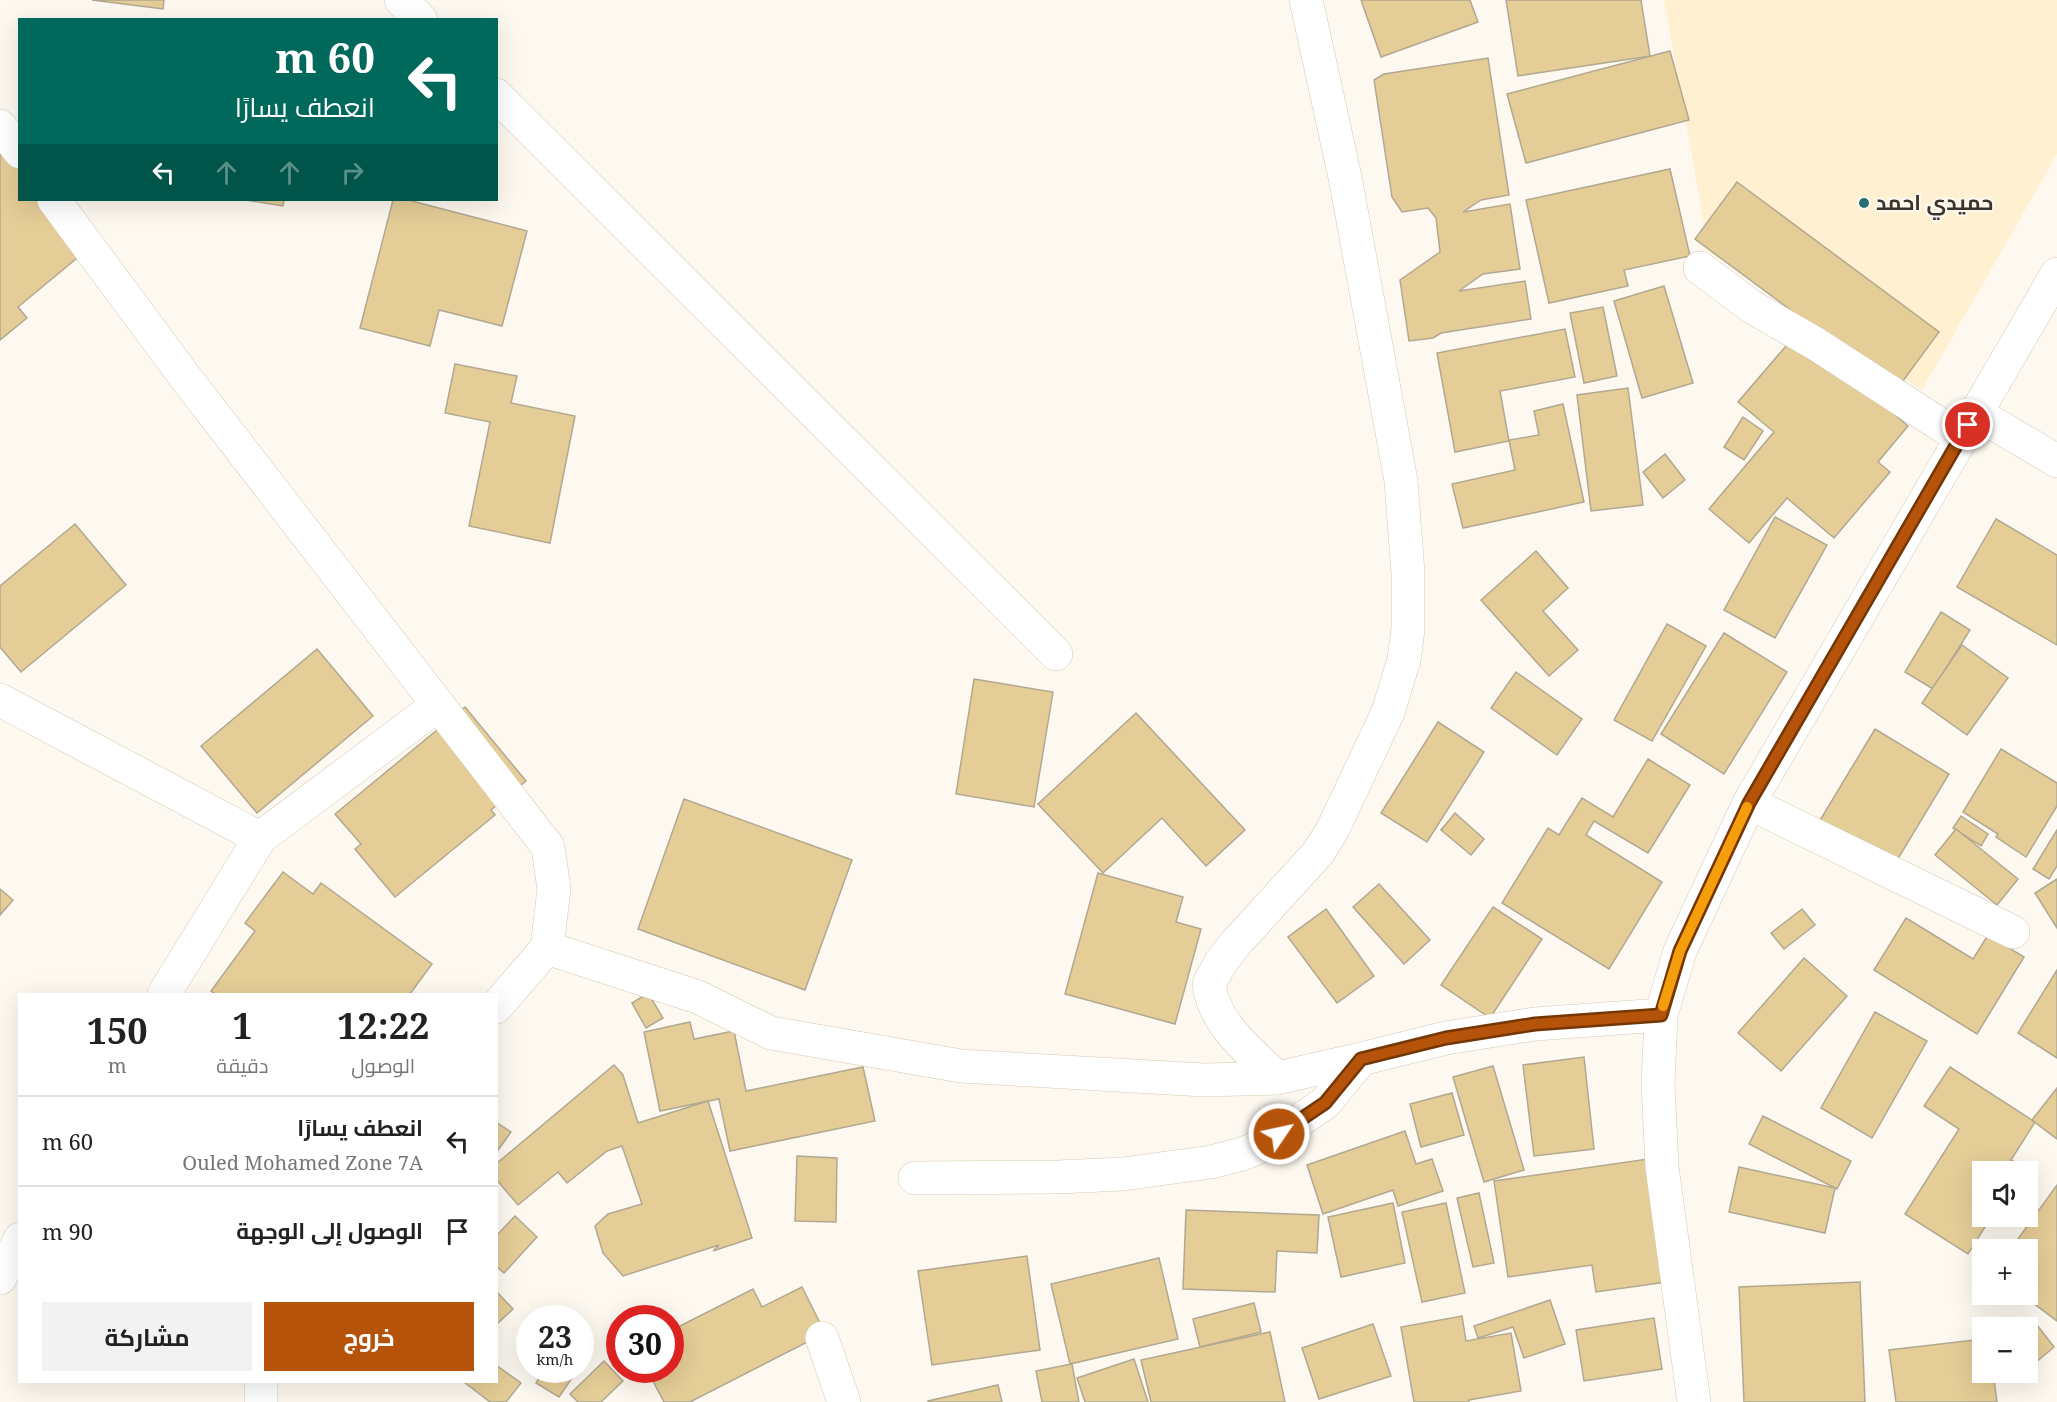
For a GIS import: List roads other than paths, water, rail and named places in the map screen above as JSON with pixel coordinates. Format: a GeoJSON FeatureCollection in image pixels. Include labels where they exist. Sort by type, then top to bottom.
{"type":"FeatureCollection","features":[{"type":"Feature","properties":{"kind":"street"},"geometry":{"type":"LineString","coordinates":[[401,0],[419,18]]}},
{"type":"Feature","properties":{"kind":"street"},"geometry":{"type":"LineString","coordinates":[[1277,1078],[1227,1027],[1214,1003],[1209,984],[1221,962],[1235,944],[1318,853],[1332,831],[1388,712],[1404,660],[1408,629],[1408,573],[1401,481],[1345,177],[1306,0]]}},
{"type":"Feature","properties":{"kind":"street"},"geometry":{"type":"LineString","coordinates":[[498,97],[1056,654]]}},
{"type":"Feature","properties":{"kind":"street"},"geometry":{"type":"LineString","coordinates":[[0,126],[18,149]]}},
{"type":"Feature","properties":{"kind":"street"},"geometry":{"type":"LineString","coordinates":[[55,201],[182,373],[548,847],[554,890],[547,948],[498,1005]]}},
{"type":"Feature","properties":{"kind":"street"},"geometry":{"type":"LineString","coordinates":[[1700,268],[1752,307],[1816,344],[1968,425],[2057,460]]}},
{"type":"Feature","properties":{"kind":"street"},"geometry":{"type":"LineString","coordinates":[[1694,1402],[1662,1167],[1658,1084],[1661,1015],[1680,951],[1749,803],[2057,274]]}},
{"type":"Feature","properties":{"kind":"street"},"geometry":{"type":"LineString","coordinates":[[0,700],[260,838]]}},
{"type":"Feature","properties":{"kind":"street"},"geometry":{"type":"LineString","coordinates":[[165,993],[260,838],[438,705]]}},
{"type":"Feature","properties":{"kind":"street"},"geometry":{"type":"LineString","coordinates":[[1749,803],[2013,932]]}},
{"type":"Feature","properties":{"kind":"street"},"geometry":{"type":"LineString","coordinates":[[547,948],[698,997],[771,1033],[961,1066],[1204,1080],[1277,1078],[1446,1038],[1535,1024],[1661,1015]]}},
{"type":"Feature","properties":{"kind":"street"},"geometry":{"type":"LineString","coordinates":[[915,1178],[1058,1178],[1112,1174],[1221,1160],[1264,1145],[1325,1103],[1361,1059]]}},
{"type":"Feature","properties":{"kind":"street"},"geometry":{"type":"LineString","coordinates":[[0,1278],[18,1243]]}},
{"type":"Feature","properties":{"kind":"street"},"geometry":{"type":"LineString","coordinates":[[822,1338],[844,1402]]}},
{"type":"Feature","properties":{"kind":"street"},"geometry":{"type":"LineString","coordinates":[[261,1383],[261,1402]]}},
{"type":"Feature","properties":{"kind":"place","name":"حميدي احمد"},"geometry":{"type":"Point","coordinates":[1864,203]}}]}
